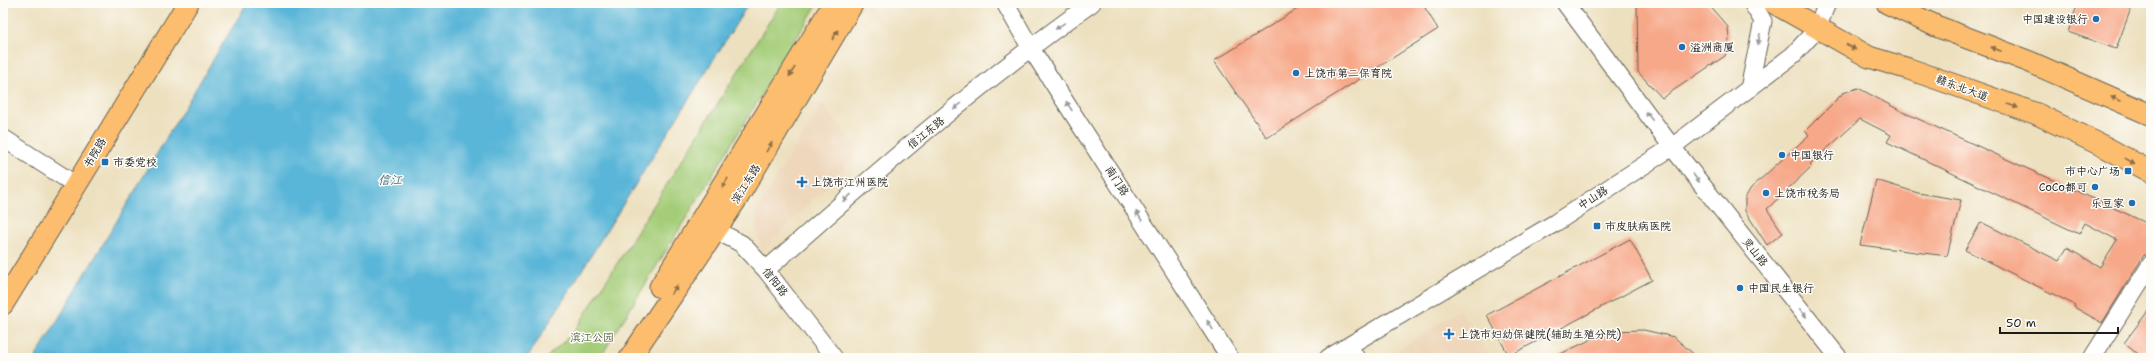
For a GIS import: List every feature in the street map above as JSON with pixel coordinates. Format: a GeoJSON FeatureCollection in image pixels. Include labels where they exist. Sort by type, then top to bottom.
{"type":"FeatureCollection","features":[{"type":"Feature","properties":{"kind":"main road","name":"书院路"},"geometry":{"type":"LineString","coordinates":[[3,304],[188,3]]}},
{"type":"Feature","properties":{"kind":"main road","name":"滨江东路"},"geometry":{"type":"LineString","coordinates":[[630,358],[708,226],[834,3]]}},
{"type":"Feature","properties":{"kind":"main road","name":"滨江东路"},"geometry":{"type":"LineString","coordinates":[[615,358],[708,226],[738,197],[853,3]]}},
{"type":"Feature","properties":{"kind":"main road","name":"赣东北大道"},"geometry":{"type":"LineString","coordinates":[[1774,3],[1817,29],[1869,57],[1910,69],[2037,114],[2107,148],[2151,172]]}},
{"type":"Feature","properties":{"kind":"main road"},"geometry":{"type":"LineString","coordinates":[[1887,3],[1936,26],[2030,62],[2151,115]]}},
{"type":"Feature","properties":{"kind":"street","name":"南门路"},"geometry":{"type":"LineString","coordinates":[[1005,3],[1030,46],[1230,358]]}},
{"type":"Feature","properties":{"kind":"street","name":"信江东路"},"geometry":{"type":"LineString","coordinates":[[766,270],[848,196],[1030,46],[1092,3]]}},
{"type":"Feature","properties":{"kind":"street","name":"灵山路"},"geometry":{"type":"LineString","coordinates":[[1565,3],[1672,147],[1839,358]]}},
{"type":"Feature","properties":{"kind":"street"},"geometry":{"type":"LineString","coordinates":[[1749,89],[1763,21],[1752,3]]}},
{"type":"Feature","properties":{"kind":"street","name":"中山路"},"geometry":{"type":"LineString","coordinates":[[1328,358],[1352,352],[1555,224],[1672,147],[1793,56],[1817,29],[1827,3]]}},
{"type":"Feature","properties":{"kind":"street"},"geometry":{"type":"LineString","coordinates":[[3,138],[76,185]]}},
{"type":"Feature","properties":{"kind":"street","name":"信阳路"},"geometry":{"type":"LineString","coordinates":[[708,226],[742,244],[766,270],[834,358]]}},
{"type":"Feature","properties":{"kind":"street"},"geometry":{"type":"LineString","coordinates":[[2092,358],[2151,264]]}},
{"type":"Feature","properties":{"kind":"shaded area","name":"上饶市江州医院"},"geometry":{"type":"Polygon","coordinates":[[[822,103],[860,152],[760,253],[755,213],[822,103]]]}},
{"type":"Feature","properties":{"kind":"shaded area","name":"上饶市妇幼保健院(辅助生殖分院)"},"geometry":{"type":"Polygon","coordinates":[[[1460,310],[1491,358],[1385,358],[1460,310]]]}},
{"type":"Feature","properties":{"kind":"green space","name":"滨江公园"},"geometry":{"type":"Polygon","coordinates":[[[781,3],[818,3],[600,358],[546,358],[574,332],[781,3]]]}},
{"type":"Feature","properties":{"kind":"water","name":"信江"},"geometry":{"type":"Polygon","coordinates":[[[247,3],[749,3],[527,358],[35,358],[247,3]]]}},
{"type":"Feature","properties":{"kind":"building","name":"上饶市第二保育院"},"geometry":{"type":"Polygon","coordinates":[[[1307,3],[1422,3],[1438,29],[1267,138],[1214,61],[1307,3]]]}},
{"type":"Feature","properties":{"kind":"building","name":"溢洲商厦"},"geometry":{"type":"Polygon","coordinates":[[[1637,3],[1707,3],[1728,27],[1729,39],[1725,56],[1662,98],[1638,72],[1637,3]]]}},
{"type":"Feature","properties":{"kind":"building"},"geometry":{"type":"Polygon","coordinates":[[[2078,3],[2133,3],[2116,49],[2068,32],[2078,3]]]}},
{"type":"Feature","properties":{"kind":"building"},"geometry":{"type":"Polygon","coordinates":[[[1858,88],[1903,112],[2151,225],[2151,250],[2148,255],[2144,255],[2102,323],[2074,307],[2075,305],[1965,250],[1981,222],[2059,261],[2067,248],[2100,267],[2117,240],[2085,223],[2079,234],[1887,142],[1891,135],[1860,119],[1810,164],[1812,166],[1767,209],[1783,233],[1767,245],[1745,211],[1745,198],[1751,188],[1809,135],[1805,131],[1843,93],[1858,88]]]}},
{"type":"Feature","properties":{"kind":"building"},"geometry":{"type":"Polygon","coordinates":[[[1876,180],[1918,193],[1961,200],[1947,256],[1860,245],[1876,180]]]}},
{"type":"Feature","properties":{"kind":"building"},"geometry":{"type":"Polygon","coordinates":[[[1630,239],[1652,280],[1509,356],[1487,315],[1630,239]]]}},
{"type":"Feature","properties":{"kind":"building"},"geometry":{"type":"Polygon","coordinates":[[[2151,307],[2151,358],[2142,358],[2124,343],[2151,307]]]}},
{"type":"Feature","properties":{"kind":"building"},"geometry":{"type":"Polygon","coordinates":[[[1644,330],[1674,337],[1698,358],[1552,358],[1609,331],[1644,330]]]}},
{"type":"Feature","properties":{"kind":"place","name":"中国建设银行"},"geometry":{"type":"Point","coordinates":[2096,19]}},
{"type":"Feature","properties":{"kind":"place","name":"溢洲商厦"},"geometry":{"type":"Point","coordinates":[1682,47]}},
{"type":"Feature","properties":{"kind":"place","name":"上饶市第二保育院"},"geometry":{"type":"Point","coordinates":[1296,73]}},
{"type":"Feature","properties":{"kind":"place","name":"中国银行"},"geometry":{"type":"Point","coordinates":[1782,155]}},
{"type":"Feature","properties":{"kind":"place","name":"市委党校"},"geometry":{"type":"Point","coordinates":[105,162]}},
{"type":"Feature","properties":{"kind":"place","name":"市中心广场"},"geometry":{"type":"Point","coordinates":[2128,171]}},
{"type":"Feature","properties":{"kind":"place","name":"上饶市江州医院"},"geometry":{"type":"Point","coordinates":[802,182]}},
{"type":"Feature","properties":{"kind":"place","name":"CoCo都可"},"geometry":{"type":"Point","coordinates":[2095,187]}},
{"type":"Feature","properties":{"kind":"place","name":"上饶市税务局"},"geometry":{"type":"Point","coordinates":[1766,193]}},
{"type":"Feature","properties":{"kind":"place","name":"乐豆家"},"geometry":{"type":"Point","coordinates":[2132,203]}},
{"type":"Feature","properties":{"kind":"place","name":"市皮肤病医院"},"geometry":{"type":"Point","coordinates":[1597,226]}},
{"type":"Feature","properties":{"kind":"place","name":"中国民生银行"},"geometry":{"type":"Point","coordinates":[1740,288]}},
{"type":"Feature","properties":{"kind":"place","name":"上饶市妇幼保健院(辅助生殖分院)"},"geometry":{"type":"Point","coordinates":[1449,334]}}]}
